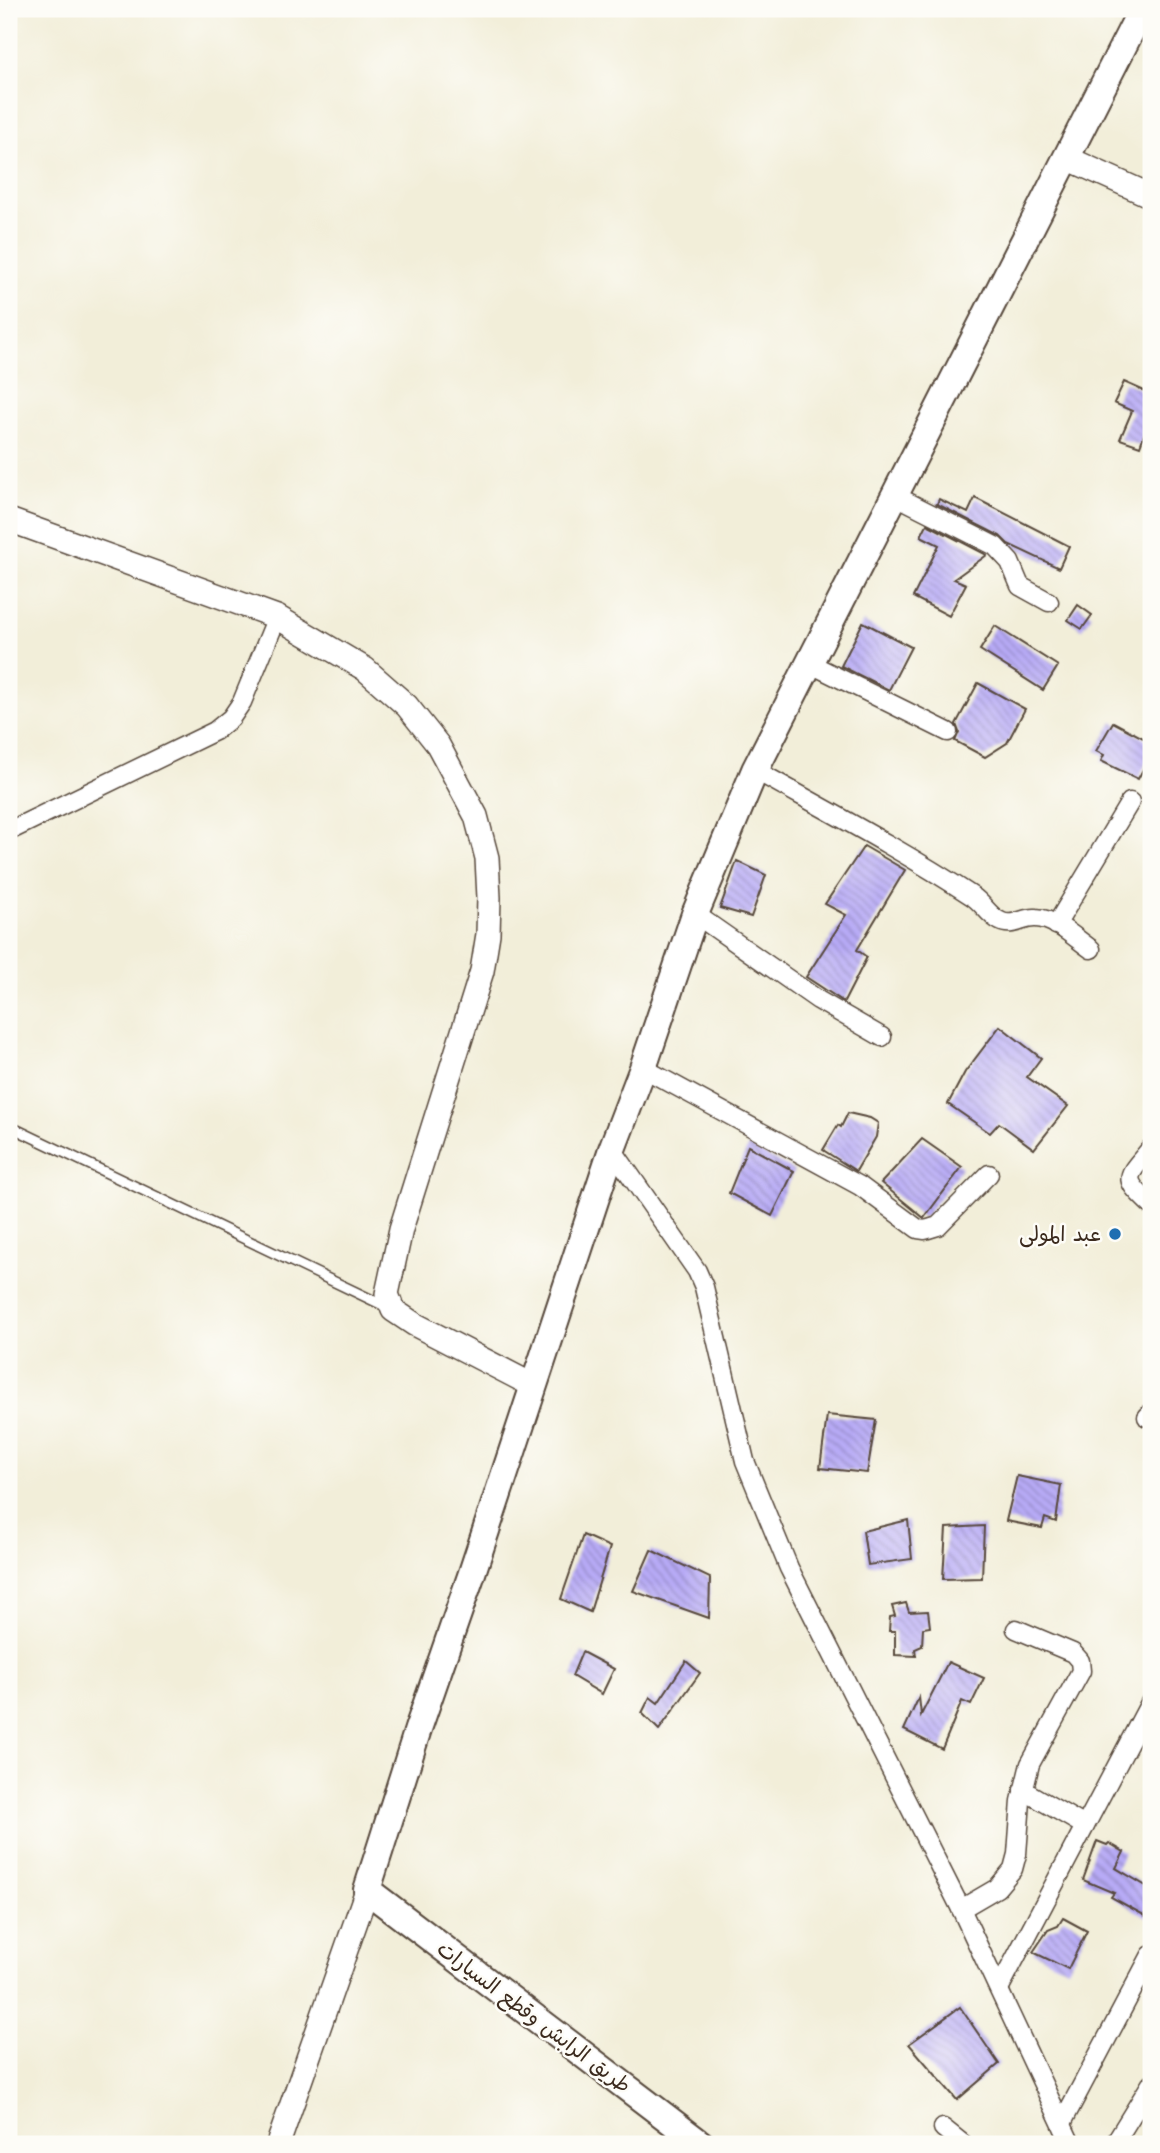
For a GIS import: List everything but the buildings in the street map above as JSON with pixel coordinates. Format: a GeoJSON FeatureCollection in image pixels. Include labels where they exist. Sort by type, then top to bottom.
{"type":"FeatureCollection","features":[{"type":"Feature","properties":{"kind":"main road"},"geometry":{"type":"LineString","coordinates":[[367,1890],[418,1728],[612,1149],[643,1068],[695,914],[755,770],[1142,9]]}},
{"type":"Feature","properties":{"kind":"main road","name":"طريق الرابش وقطع السيارات"},"geometry":{"type":"LineString","coordinates":[[367,1890],[701,2144]]}},
{"type":"Feature","properties":{"kind":"street"},"geometry":{"type":"LineString","coordinates":[[1068,158],[1151,196]]}},
{"type":"Feature","properties":{"kind":"street"},"geometry":{"type":"LineString","coordinates":[[894,495],[995,546],[1010,562],[1020,586],[1049,602]]}},
{"type":"Feature","properties":{"kind":"street"},"geometry":{"type":"LineString","coordinates":[[9,520],[277,617],[365,669],[407,706],[438,745],[476,816],[487,859],[488,934],[482,971],[401,1229],[387,1294],[393,1310],[414,1324],[534,1386]]}},
{"type":"Feature","properties":{"kind":"street"},"geometry":{"type":"LineString","coordinates":[[9,831],[215,731],[231,718],[242,702],[277,617]]}},
{"type":"Feature","properties":{"kind":"street"},"geometry":{"type":"LineString","coordinates":[[809,663],[948,732]]}},
{"type":"Feature","properties":{"kind":"street"},"geometry":{"type":"LineString","coordinates":[[755,770],[974,897],[999,921],[1009,924],[1037,918],[1056,925],[1091,949]]}},
{"type":"Feature","properties":{"kind":"street"},"geometry":{"type":"LineString","coordinates":[[1056,925],[1130,802]]}},
{"type":"Feature","properties":{"kind":"street"},"geometry":{"type":"LineString","coordinates":[[695,914],[818,1000],[882,1037]]}},
{"type":"Feature","properties":{"kind":"street"},"geometry":{"type":"LineString","coordinates":[[643,1068],[860,1186],[918,1228],[925,1230],[938,1226],[989,1174]]}},
{"type":"Feature","properties":{"kind":"street"},"geometry":{"type":"LineString","coordinates":[[1151,1148],[1130,1173],[1132,1187],[1151,1205]]}},
{"type":"Feature","properties":{"kind":"street"},"geometry":{"type":"LineString","coordinates":[[612,1149],[697,1271],[704,1287],[745,1461],[789,1568],[961,1909],[1071,2144]]}},
{"type":"Feature","properties":{"kind":"street"},"geometry":{"type":"LineString","coordinates":[[961,1909],[997,1888],[1013,1870],[1023,1790],[1036,1750],[1080,1676],[1082,1667],[1073,1653],[1016,1629]]}},
{"type":"Feature","properties":{"kind":"street"},"geometry":{"type":"LineString","coordinates":[[999,1989],[1151,1701]]}},
{"type":"Feature","properties":{"kind":"street"},"geometry":{"type":"LineString","coordinates":[[1023,1790],[1085,1826]]}},
{"type":"Feature","properties":{"kind":"street"},"geometry":{"type":"LineString","coordinates":[[278,2144],[367,1890]]}},
{"type":"Feature","properties":{"kind":"street"},"geometry":{"type":"LineString","coordinates":[[1062,2123],[1151,1955]]}},
{"type":"Feature","properties":{"kind":"street"},"geometry":{"type":"LineString","coordinates":[[1114,2144],[1151,2084]]}},
{"type":"Feature","properties":{"kind":"street"},"geometry":{"type":"LineString","coordinates":[[943,2128],[963,2144]]}},
{"type":"Feature","properties":{"kind":"lane"},"geometry":{"type":"LineString","coordinates":[[9,1126],[393,1310]]}},
{"type":"Feature","properties":{"kind":"place","name":"عبد المولى"},"geometry":{"type":"Point","coordinates":[1115,1234]}}]}
